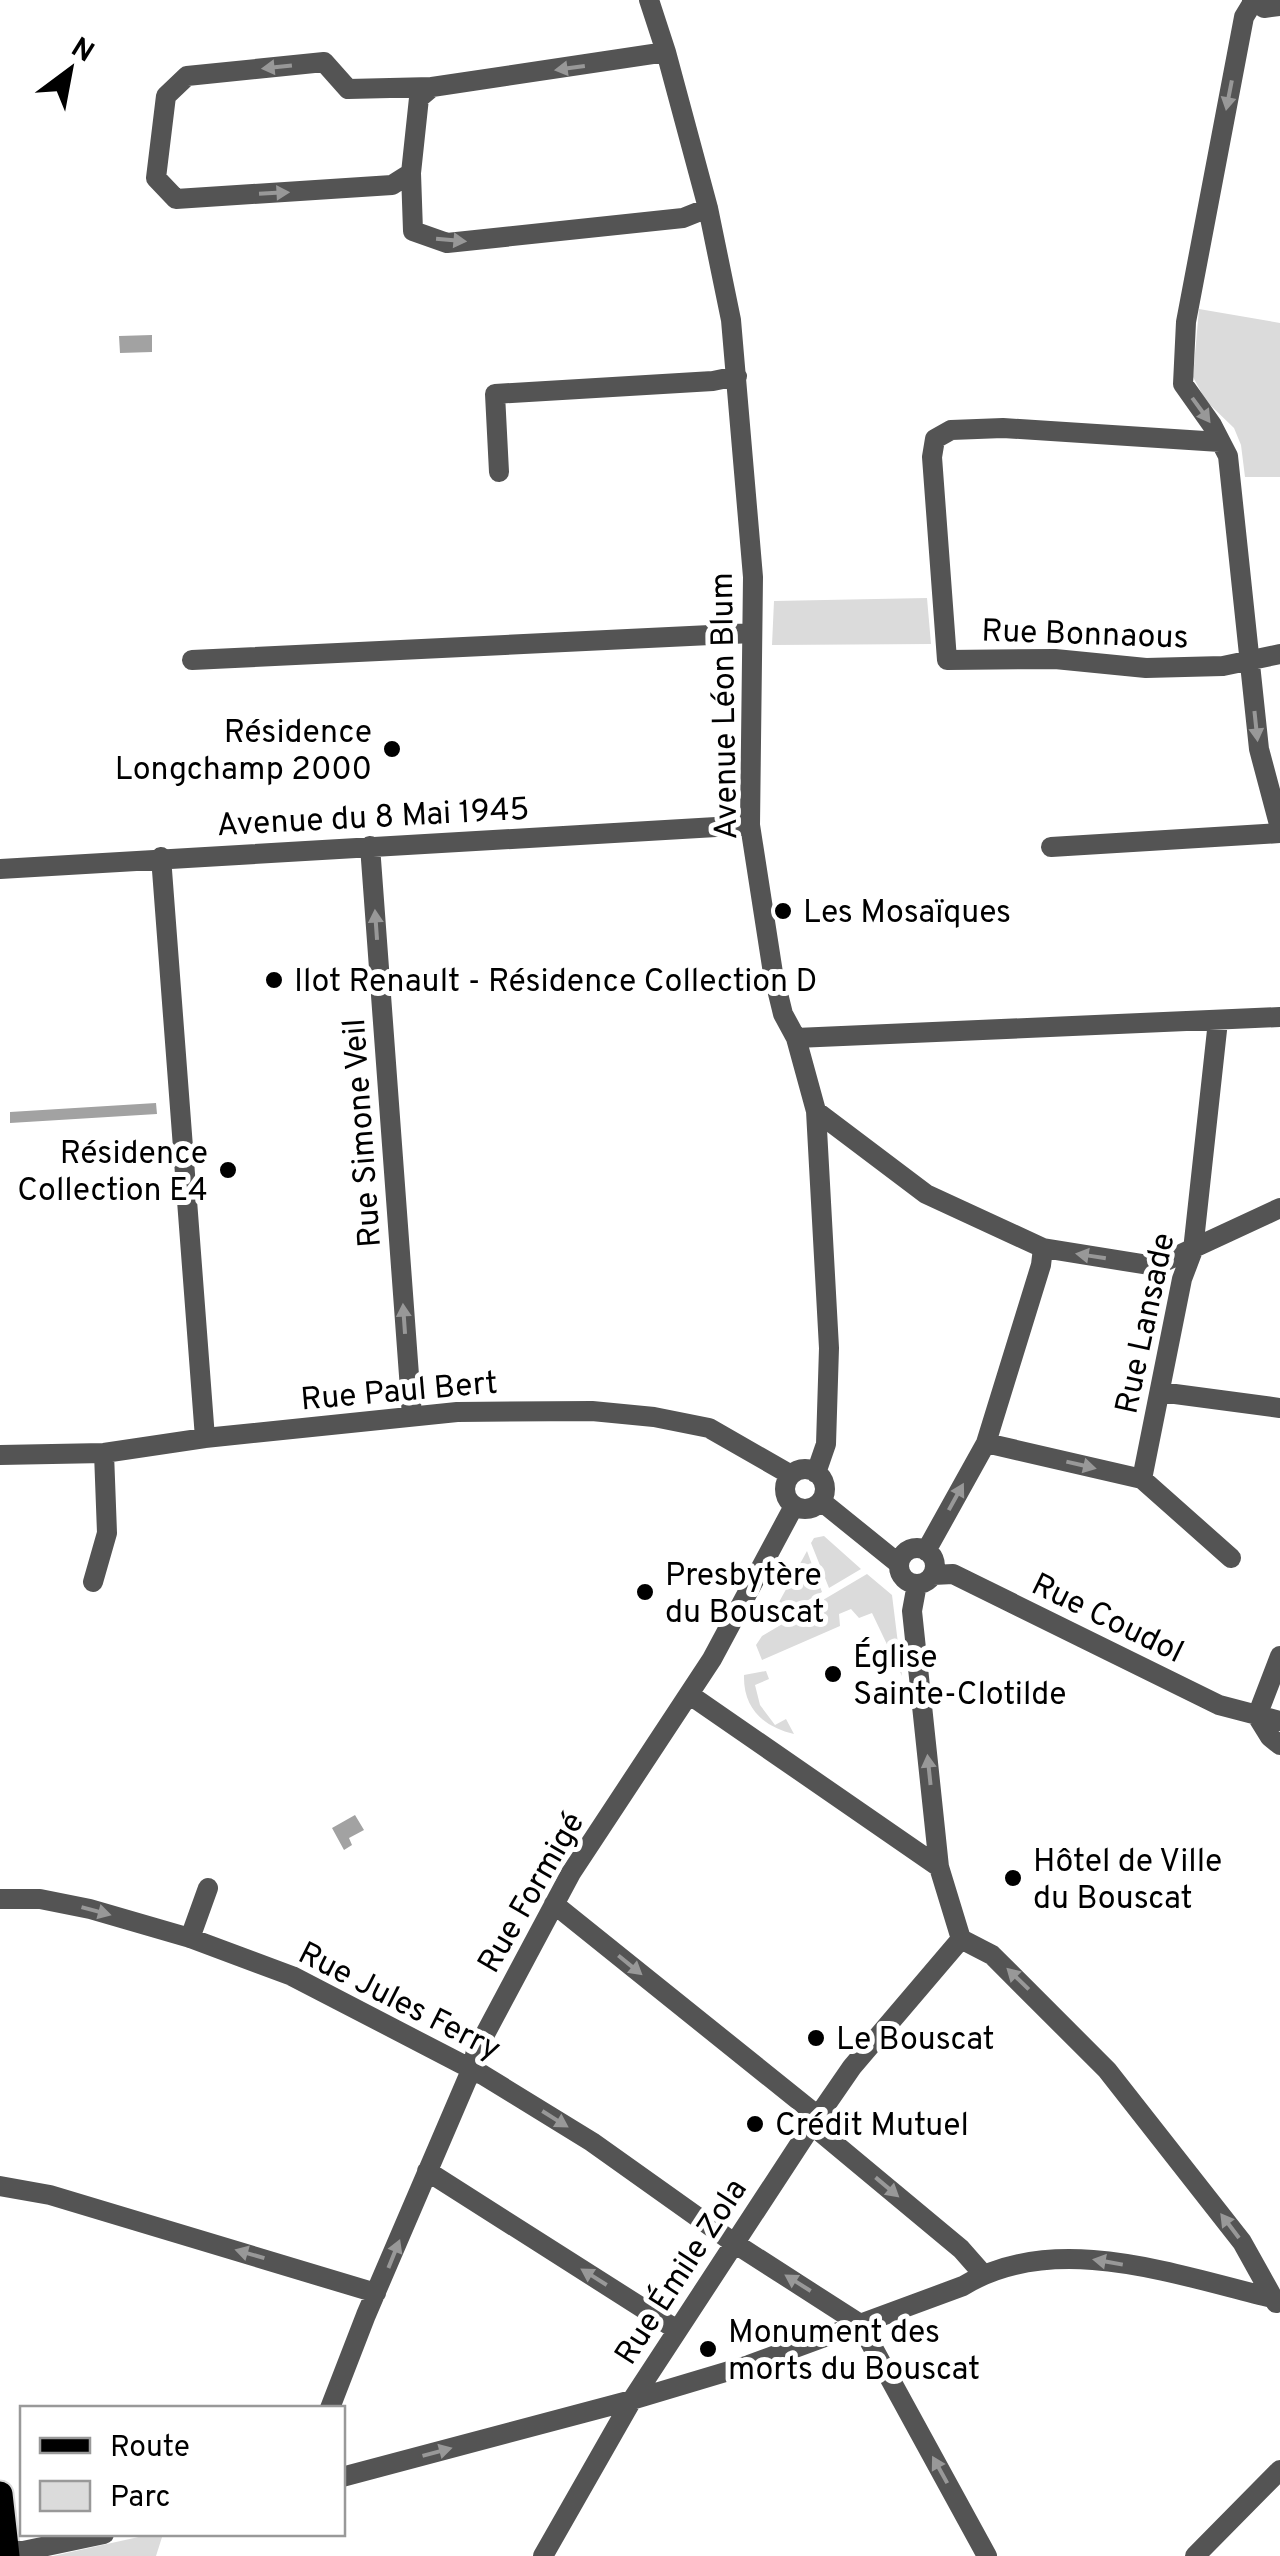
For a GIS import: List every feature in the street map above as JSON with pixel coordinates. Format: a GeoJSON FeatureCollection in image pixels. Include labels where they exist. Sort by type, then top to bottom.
{"type":"FeatureCollection","features":[{"type":"Feature","properties":{"kind":"main road"},"geometry":{"type":"LineString","coordinates":[[0,2494],[5,2552]]}},
{"type":"Feature","properties":{"kind":"street","name":"Avenue Léon Blum"},"geometry":{"type":"LineString","coordinates":[[649,0],[708,208],[731,320],[752,577],[750,825],[773,973],[816,1111],[828,1348],[826,1444],[816,1473]]}},
{"type":"Feature","properties":{"kind":"street"},"geometry":{"type":"LineString","coordinates":[[1051,847],[1280,830],[1259,749],[1228,456],[1183,384],[1186,322],[1244,17],[1253,1],[1264,8],[1280,6]]}},
{"type":"Feature","properties":{"kind":"street"},"geometry":{"type":"LineString","coordinates":[[412,172],[392,186],[176,198],[156,178],[166,96],[187,76],[324,62],[348,89],[432,87],[666,52]]}},
{"type":"Feature","properties":{"kind":"street"},"geometry":{"type":"LineString","coordinates":[[432,87],[420,98],[412,172],[414,230],[447,244],[683,218],[708,208]]}},
{"type":"Feature","properties":{"kind":"street"},"geometry":{"type":"LineString","coordinates":[[499,472],[495,394],[714,381],[737,376]]}},
{"type":"Feature","properties":{"kind":"street","name":"Rue Bonnaous"},"geometry":{"type":"LineString","coordinates":[[1220,442],[1003,428],[952,430],[936,439],[932,457],[947,660],[1055,659],[1146,668],[1224,666],[1248,658]]}},
{"type":"Feature","properties":{"kind":"street"},"geometry":{"type":"LineString","coordinates":[[192,660],[752,633]]}},
{"type":"Feature","properties":{"kind":"street"},"geometry":{"type":"LineString","coordinates":[[1248,658],[1280,654]]}},
{"type":"Feature","properties":{"kind":"street","name":"Avenue du 8 Mai 1945"},"geometry":{"type":"LineString","coordinates":[[0,870],[160,857],[750,825]]}},
{"type":"Feature","properties":{"kind":"street","name":"Rue Simone Veil"},"geometry":{"type":"LineString","coordinates":[[370,846],[412,1416]]}},
{"type":"Feature","properties":{"kind":"street"},"geometry":{"type":"LineString","coordinates":[[160,857],[205,1438]]}},
{"type":"Feature","properties":{"kind":"street"},"geometry":{"type":"LineString","coordinates":[[796,1038],[1280,1017]]}},
{"type":"Feature","properties":{"kind":"street","name":"Rue Lansade"},"geometry":{"type":"LineString","coordinates":[[1142,1479],[1182,1279],[1193,1250],[1218,1021]]}},
{"type":"Feature","properties":{"kind":"street"},"geometry":{"type":"LineString","coordinates":[[816,1111],[926,1194],[1043,1248],[1155,1266],[1280,1208]]}},
{"type":"Feature","properties":{"kind":"street"},"geometry":{"type":"LineString","coordinates":[[926,1551],[986,1443],[1043,1248]]}},
{"type":"Feature","properties":{"kind":"street"},"geometry":{"type":"LineString","coordinates":[[1160,1392],[1280,1408]]}},
{"type":"Feature","properties":{"kind":"street","name":"Rue Paul Bert"},"geometry":{"type":"LineString","coordinates":[[0,1455],[104,1453],[412,1416],[534,1411],[654,1417],[708,1428],[791,1475]]}},
{"type":"Feature","properties":{"kind":"street"},"geometry":{"type":"LineString","coordinates":[[986,1443],[1142,1479],[1230,1558]]}},
{"type":"Feature","properties":{"kind":"street"},"geometry":{"type":"LineString","coordinates":[[93,1582],[107,1534],[104,1453]]}},
{"type":"Feature","properties":{"kind":"street"},"geometry":{"type":"LineString","coordinates":[[803,1470],[816,1473],[825,1489],[822,1501],[806,1510],[794,1506],[785,1491],[791,1475],[803,1470]]}},
{"type":"Feature","properties":{"kind":"street"},"geometry":{"type":"LineString","coordinates":[[822,1501],[899,1564],[904,1578],[925,1580]]}},
{"type":"Feature","properties":{"kind":"street","name":"Rue Formigé"},"geometry":{"type":"LineString","coordinates":[[331,2406],[476,2051],[554,1904],[618,1800],[690,1695],[794,1506]]}},
{"type":"Feature","properties":{"kind":"street"},"geometry":{"type":"LineString","coordinates":[[899,1564],[909,1550],[926,1551]]}},
{"type":"Feature","properties":{"kind":"street"},"geometry":{"type":"LineString","coordinates":[[926,1551],[935,1564],[912,1611],[938,1867],[961,1938],[992,1955],[1107,2070],[1242,2242],[1276,2303]]}},
{"type":"Feature","properties":{"kind":"street","name":"Rue Coudol"},"geometry":{"type":"LineString","coordinates":[[925,1580],[953,1574],[1208,1700],[1280,1721]]}},
{"type":"Feature","properties":{"kind":"street"},"geometry":{"type":"LineString","coordinates":[[1280,1656],[1257,1716],[1280,1745]]}},
{"type":"Feature","properties":{"kind":"street"},"geometry":{"type":"LineString","coordinates":[[690,1695],[938,1867]]}},
{"type":"Feature","properties":{"kind":"street"},"geometry":{"type":"LineString","coordinates":[[190,1938],[208,1888]]}},
{"type":"Feature","properties":{"kind":"street","name":"Rue Jules Ferry"},"geometry":{"type":"LineString","coordinates":[[0,1899],[55,1901],[190,1938],[292,1976],[472,2068],[592,2142],[734,2243],[860,2324]]}},
{"type":"Feature","properties":{"kind":"street"},"geometry":{"type":"LineString","coordinates":[[554,1904],[815,2120],[961,2249],[983,2274]]}},
{"type":"Feature","properties":{"kind":"street","name":"Rue Émile Zola"},"geometry":{"type":"LineString","coordinates":[[345,2476],[632,2400],[852,2067],[961,1938]]}},
{"type":"Feature","properties":{"kind":"street"},"geometry":{"type":"LineString","coordinates":[[427,2171],[677,2330]]}},
{"type":"Feature","properties":{"kind":"street"},"geometry":{"type":"LineString","coordinates":[[0,2186],[50,2195],[376,2293]]}},
{"type":"Feature","properties":{"kind":"street"},"geometry":{"type":"LineString","coordinates":[[544,2556],[632,2400],[749,2365],[963,2286],[983,2274],[1032,2262],[1088,2259],[1276,2303]]}},
{"type":"Feature","properties":{"kind":"street"},"geometry":{"type":"LineString","coordinates":[[860,2324],[987,2556]]}},
{"type":"Feature","properties":{"kind":"street"},"geometry":{"type":"LineString","coordinates":[[1195,2556],[1280,2470]]}},
{"type":"Feature","properties":{"kind":"street"},"geometry":{"type":"LineString","coordinates":[[5,2552],[23,2552],[95,2536]]}},
{"type":"Feature","properties":{"kind":"green space"},"geometry":{"type":"Polygon","coordinates":[[[1199,309],[1280,323],[1280,477],[1245,477],[1241,445],[1234,428],[1206,401],[1193,377],[1199,309]]]}},
{"type":"Feature","properties":{"kind":"green space"},"geometry":{"type":"Polygon","coordinates":[[[927,598],[931,644],[772,645],[774,601],[927,598]]]}},
{"type":"Feature","properties":{"kind":"green space"},"geometry":{"type":"Polygon","coordinates":[[[824,1536],[861,1569],[829,1588],[811,1543],[824,1536]]]}},
{"type":"Feature","properties":{"kind":"green space"},"geometry":{"type":"Polygon","coordinates":[[[807,1551],[822,1592],[767,1624],[807,1551]]]}},
{"type":"Feature","properties":{"kind":"green space"},"geometry":{"type":"Polygon","coordinates":[[[867,1574],[892,1595],[902,1676],[872,1613],[859,1618],[851,1609],[839,1614],[840,1626],[762,1660],[756,1645],[762,1636],[867,1574]]]}},
{"type":"Feature","properties":{"kind":"green space"},"geometry":{"type":"Polygon","coordinates":[[[766,1671],[769,1679],[755,1685],[760,1705],[775,1725],[786,1719],[794,1734],[773,1727],[757,1715],[747,1698],[744,1675],[766,1671]]]}},
{"type":"Feature","properties":{"kind":"green space"},"geometry":{"type":"Polygon","coordinates":[[[143,2536],[162,2536],[156,2556],[53,2556],[143,2536]]]}},
{"type":"Feature","properties":{"kind":"shaded area"},"geometry":{"type":"Polygon","coordinates":[[[152,335],[152,352],[120,353],[119,336],[152,335]]]}},
{"type":"Feature","properties":{"kind":"shaded area"},"geometry":{"type":"Polygon","coordinates":[[[156,1103],[157,1114],[10,1123],[10,1112],[156,1103]]]}},
{"type":"Feature","properties":{"kind":"shaded area"},"geometry":{"type":"Polygon","coordinates":[[[355,1815],[364,1830],[349,1838],[352,1845],[344,1850],[332,1828],[355,1815]]]}},
{"type":"Feature","properties":{"kind":"place","name":"Résidence Longchamp 2000"},"geometry":{"type":"Point","coordinates":[392,749]}},
{"type":"Feature","properties":{"kind":"place","name":"Les Mosaïques"},"geometry":{"type":"Point","coordinates":[783,911]}},
{"type":"Feature","properties":{"kind":"place","name":"Ilot Renault - Résidence Collection D"},"geometry":{"type":"Point","coordinates":[274,980]}},
{"type":"Feature","properties":{"kind":"place","name":"Résidence Collection E4"},"geometry":{"type":"Point","coordinates":[228,1170]}},
{"type":"Feature","properties":{"kind":"place","name":"Presbytère du Bouscat"},"geometry":{"type":"Point","coordinates":[645,1592]}},
{"type":"Feature","properties":{"kind":"place","name":"Église Sainte-Clotilde"},"geometry":{"type":"Point","coordinates":[833,1674]}},
{"type":"Feature","properties":{"kind":"place","name":"Hôtel de Ville du Bouscat"},"geometry":{"type":"Point","coordinates":[1013,1878]}},
{"type":"Feature","properties":{"kind":"place","name":"Le Bouscat"},"geometry":{"type":"Point","coordinates":[816,2038]}},
{"type":"Feature","properties":{"kind":"place","name":"Crédit Mutuel"},"geometry":{"type":"Point","coordinates":[755,2124]}},
{"type":"Feature","properties":{"kind":"place","name":"Monument des morts du Bouscat"},"geometry":{"type":"Point","coordinates":[708,2349]}}]}
